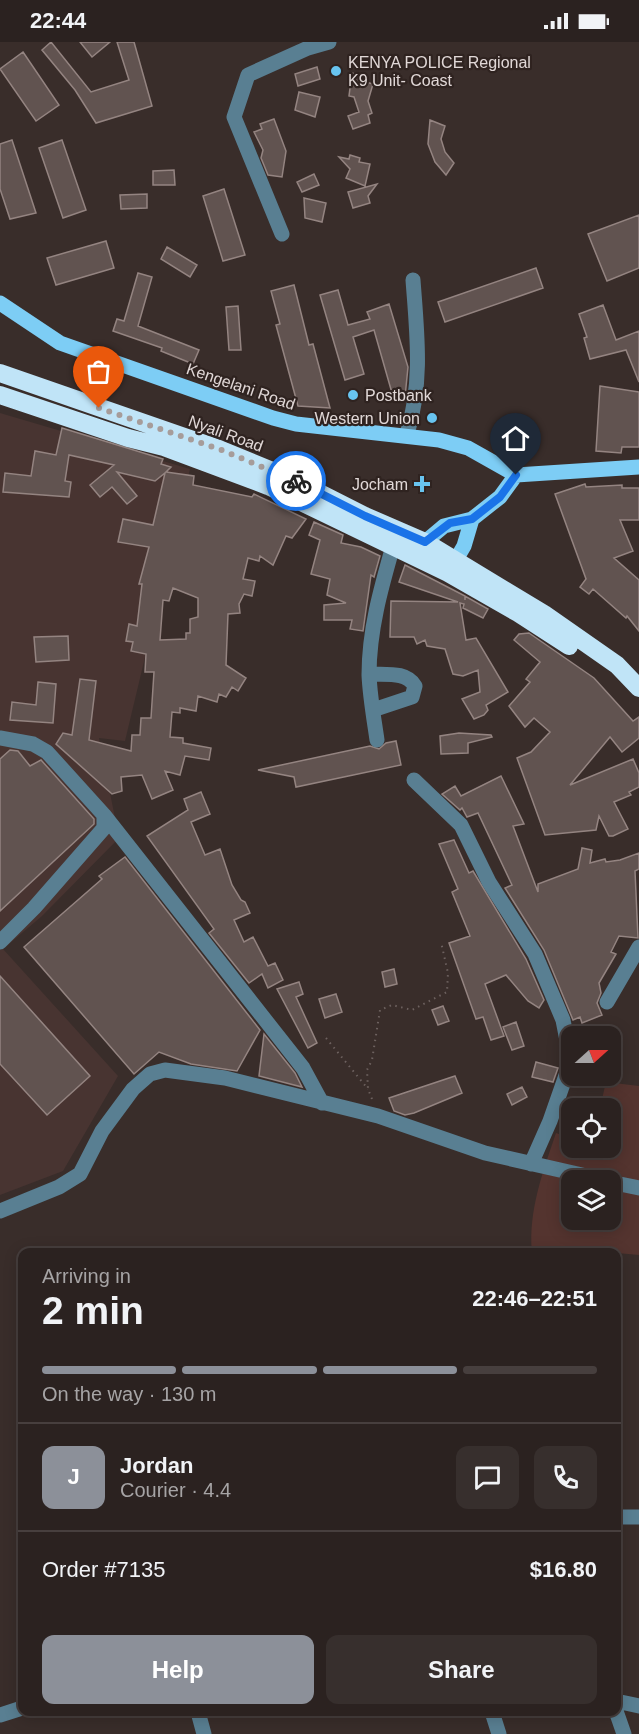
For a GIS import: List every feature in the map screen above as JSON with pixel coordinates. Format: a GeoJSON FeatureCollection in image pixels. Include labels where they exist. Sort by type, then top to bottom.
{"type":"FeatureCollection","features":[{"type":"Feature","properties":{"kind":"highway","name":"Nyali Road"},"geometry":{"type":"LineString","coordinates":[[0,373],[219,449],[421,549],[453,566],[518,613],[639,690]]}},
{"type":"Feature","properties":{"kind":"highway","name":"Nyali Road"},"geometry":{"type":"LineString","coordinates":[[0,395],[128,438],[164,447],[268,486],[393,546],[421,549]]}},
{"type":"Feature","properties":{"kind":"main road","name":"Kengelani Road"},"geometry":{"type":"LineString","coordinates":[[0,303],[60,343],[273,418],[341,429],[407,434],[468,448],[516,475]]}},
{"type":"Feature","properties":{"kind":"main road"},"geometry":{"type":"LineString","coordinates":[[421,549],[450,523],[472,519],[500,497],[516,475],[639,467]]}},
{"type":"Feature","properties":{"kind":"main road"},"geometry":{"type":"LineString","coordinates":[[453,566],[470,532],[472,519]]}},
{"type":"Feature","properties":{"kind":"street"},"geometry":{"type":"LineString","coordinates":[[282,234],[234,117],[248,75],[307,45],[329,42]]}},
{"type":"Feature","properties":{"kind":"street"},"geometry":{"type":"LineString","coordinates":[[407,434],[418,394],[418,349],[413,280]]}},
{"type":"Feature","properties":{"kind":"street"},"geometry":{"type":"LineString","coordinates":[[377,740],[369,675],[376,605],[393,546]]}},
{"type":"Feature","properties":{"kind":"street"},"geometry":{"type":"LineString","coordinates":[[369,675],[405,676],[415,687],[412,697],[373,710]]}},
{"type":"Feature","properties":{"kind":"street"},"geometry":{"type":"LineString","coordinates":[[0,738],[33,744],[47,752],[104,815],[303,1068],[322,1104]]}},
{"type":"Feature","properties":{"kind":"street"},"geometry":{"type":"LineString","coordinates":[[414,780],[461,825],[489,882],[535,954],[563,1020],[571,1061],[531,1164]]}},
{"type":"Feature","properties":{"kind":"street"},"geometry":{"type":"LineString","coordinates":[[0,942],[34,908],[104,828],[104,815]]}},
{"type":"Feature","properties":{"kind":"street"},"geometry":{"type":"LineString","coordinates":[[607,1002],[639,947]]}},
{"type":"Feature","properties":{"kind":"street"},"geometry":{"type":"LineString","coordinates":[[0,1211],[58,1187],[80,1174],[102,1131],[133,1089],[150,1074],[165,1070],[213,1076],[378,1116],[485,1153],[561,1171]]}},
{"type":"Feature","properties":{"kind":"street"},"geometry":{"type":"LineString","coordinates":[[621,1184],[639,1188]]}},
{"type":"Feature","properties":{"kind":"street"},"geometry":{"type":"LineString","coordinates":[[621,1517],[639,1517]]}},
{"type":"Feature","properties":{"kind":"street"},"geometry":{"type":"LineString","coordinates":[[621,1702],[639,1707]]}},
{"type":"Feature","properties":{"kind":"street"},"geometry":{"type":"LineString","coordinates":[[0,1715],[18,1709]]}},
{"type":"Feature","properties":{"kind":"street"},"geometry":{"type":"LineString","coordinates":[[199,1716],[204,1734]]}},
{"type":"Feature","properties":{"kind":"street"},"geometry":{"type":"LineString","coordinates":[[493,1716],[499,1734]]}},
{"type":"Feature","properties":{"kind":"street"},"geometry":{"type":"LineString","coordinates":[[618,1716],[624,1734]]}},
{"type":"Feature","properties":{"kind":"path"},"geometry":{"type":"LineString","coordinates":[[378,1116],[368,1089],[367,1070],[372,1060],[380,1010],[392,1005],[412,1010],[447,992],[448,973],[441,942]]}},
{"type":"Feature","properties":{"kind":"path"},"geometry":{"type":"LineString","coordinates":[[326,1038],[368,1089]]}},
{"type":"Feature","properties":{"kind":"shaded area"},"geometry":{"type":"Polygon","coordinates":[[[0,413],[190,469],[125,741],[99,738],[119,838],[42,916],[3,949],[118,1076],[63,1171],[0,1195],[0,413]]]}},
{"type":"Feature","properties":{"kind":"shaded area"},"geometry":{"type":"Polygon","coordinates":[[[621,1084],[639,1086],[639,1255],[621,1253],[621,1248],[532,1248],[534,1207],[556,1133],[561,1135],[561,1158],[621,1158],[621,1098],[602,1098],[605,1086],[621,1086],[621,1084]]]}},
{"type":"Feature","properties":{"kind":"building"},"geometry":{"type":"Polygon","coordinates":[[[51,42],[91,92],[129,80],[117,42],[134,42],[152,106],[96,123],[75,90],[42,50],[51,42]]]}},
{"type":"Feature","properties":{"kind":"building"},"geometry":{"type":"Polygon","coordinates":[[[80,42],[110,42],[92,57],[80,42]]]}},
{"type":"Feature","properties":{"kind":"building"},"geometry":{"type":"Polygon","coordinates":[[[23,52],[59,105],[36,121],[0,69],[23,52]]]}},
{"type":"Feature","properties":{"kind":"building"},"geometry":{"type":"Polygon","coordinates":[[[317,67],[320,79],[298,86],[295,74],[317,67]]]}},
{"type":"Feature","properties":{"kind":"building"},"geometry":{"type":"Polygon","coordinates":[[[352,73],[364,77],[362,81],[373,84],[368,101],[372,113],[368,115],[370,123],[353,129],[348,116],[359,112],[354,97],[349,96],[352,73]]]}},
{"type":"Feature","properties":{"kind":"building"},"geometry":{"type":"Polygon","coordinates":[[[299,92],[320,97],[315,117],[295,110],[299,92]]]}},
{"type":"Feature","properties":{"kind":"building"},"geometry":{"type":"Polygon","coordinates":[[[274,119],[286,151],[282,177],[268,175],[261,158],[263,150],[254,132],[262,129],[260,124],[274,119]]]}},
{"type":"Feature","properties":{"kind":"building"},"geometry":{"type":"Polygon","coordinates":[[[430,120],[445,126],[441,139],[445,152],[454,163],[446,175],[435,162],[428,144],[430,120]]]}},
{"type":"Feature","properties":{"kind":"building"},"geometry":{"type":"Polygon","coordinates":[[[12,140],[36,213],[10,219],[0,189],[0,144],[12,140]]]}},
{"type":"Feature","properties":{"kind":"building"},"geometry":{"type":"Polygon","coordinates":[[[62,140],[86,210],[63,218],[39,148],[62,140]]]}},
{"type":"Feature","properties":{"kind":"building"},"geometry":{"type":"Polygon","coordinates":[[[350,155],[360,158],[359,162],[370,164],[365,186],[346,178],[350,169],[339,157],[349,159],[350,155]]]}},
{"type":"Feature","properties":{"kind":"building"},"geometry":{"type":"Polygon","coordinates":[[[174,170],[175,185],[153,185],[153,171],[174,170]]]}},
{"type":"Feature","properties":{"kind":"building"},"geometry":{"type":"Polygon","coordinates":[[[314,174],[319,185],[302,192],[297,182],[314,174]]]}},
{"type":"Feature","properties":{"kind":"building"},"geometry":{"type":"Polygon","coordinates":[[[377,184],[368,196],[370,203],[353,208],[348,192],[377,184]]]}},
{"type":"Feature","properties":{"kind":"building"},"geometry":{"type":"Polygon","coordinates":[[[224,189],[245,255],[223,261],[203,196],[224,189]]]}},
{"type":"Feature","properties":{"kind":"building"},"geometry":{"type":"Polygon","coordinates":[[[147,194],[147,208],[121,209],[120,195],[147,194]]]}},
{"type":"Feature","properties":{"kind":"building"},"geometry":{"type":"Polygon","coordinates":[[[304,198],[326,203],[322,222],[305,218],[304,198]]]}},
{"type":"Feature","properties":{"kind":"building"},"geometry":{"type":"Polygon","coordinates":[[[639,215],[639,268],[607,281],[588,234],[639,215]]]}},
{"type":"Feature","properties":{"kind":"building"},"geometry":{"type":"Polygon","coordinates":[[[106,241],[114,268],[56,285],[47,258],[106,241]]]}},
{"type":"Feature","properties":{"kind":"building"},"geometry":{"type":"Polygon","coordinates":[[[167,247],[197,265],[190,277],[161,259],[167,247]]]}},
{"type":"Feature","properties":{"kind":"building"},"geometry":{"type":"Polygon","coordinates":[[[536,268],[543,288],[445,322],[438,302],[536,268]]]}},
{"type":"Feature","properties":{"kind":"building"},"geometry":{"type":"Polygon","coordinates":[[[138,273],[152,277],[138,326],[199,350],[193,364],[161,351],[162,348],[113,331],[117,319],[124,321],[138,273]]]}},
{"type":"Feature","properties":{"kind":"building"},"geometry":{"type":"Polygon","coordinates":[[[294,285],[309,345],[313,344],[330,408],[298,406],[276,325],[280,324],[271,291],[294,285]]]}},
{"type":"Feature","properties":{"kind":"building"},"geometry":{"type":"Polygon","coordinates":[[[338,290],[348,325],[370,319],[367,312],[389,304],[408,367],[405,397],[394,400],[374,330],[353,337],[364,374],[345,380],[320,295],[338,290]]]}},
{"type":"Feature","properties":{"kind":"building"},"geometry":{"type":"Polygon","coordinates":[[[603,305],[616,340],[639,331],[639,382],[626,350],[590,359],[584,338],[587,337],[579,314],[603,305]]]}},
{"type":"Feature","properties":{"kind":"building"},"geometry":{"type":"Polygon","coordinates":[[[238,306],[241,350],[229,350],[226,307],[238,306]]]}},
{"type":"Feature","properties":{"kind":"building"},"geometry":{"type":"Polygon","coordinates":[[[600,386],[639,392],[639,447],[622,447],[621,453],[596,451],[600,386]]]}},
{"type":"Feature","properties":{"kind":"building"},"geometry":{"type":"Polygon","coordinates":[[[62,428],[163,459],[161,464],[171,467],[166,472],[194,476],[193,485],[252,497],[254,494],[306,519],[292,538],[286,536],[273,565],[260,556],[259,561],[248,558],[243,579],[255,581],[252,596],[244,594],[239,604],[240,613],[228,614],[226,665],[246,678],[238,691],[232,687],[226,697],[219,694],[217,702],[198,696],[196,711],[180,708],[180,713],[172,712],[170,737],[183,738],[183,743],[211,748],[209,760],[185,756],[180,775],[165,771],[173,790],[152,799],[142,775],[121,777],[122,791],[112,794],[56,744],[63,733],[72,735],[80,679],[96,681],[89,740],[131,751],[132,735],[140,735],[141,718],[151,718],[154,672],[145,672],[146,654],[131,651],[133,642],[126,641],[129,624],[137,626],[142,584],[139,584],[149,547],[118,542],[123,519],[153,525],[165,473],[155,481],[117,472],[137,496],[127,504],[112,487],[100,497],[90,485],[114,465],[69,455],[65,481],[71,482],[69,497],[3,492],[5,473],[31,476],[35,451],[56,455],[62,428]],[[173,588],[169,601],[163,600],[160,640],[186,639],[186,633],[190,633],[190,619],[198,617],[198,598],[173,588]]]}},
{"type":"Feature","properties":{"kind":"building"},"geometry":{"type":"Polygon","coordinates":[[[585,484],[586,487],[622,485],[622,488],[639,488],[639,520],[620,520],[633,551],[614,558],[639,580],[639,631],[627,616],[626,618],[593,589],[589,594],[580,587],[586,579],[555,494],[585,484]]]}},
{"type":"Feature","properties":{"kind":"building"},"geometry":{"type":"Polygon","coordinates":[[[314,522],[343,535],[341,543],[361,547],[380,556],[374,577],[371,575],[363,631],[350,629],[352,620],[324,620],[324,605],[346,603],[327,595],[330,579],[311,574],[320,540],[309,535],[314,522]]]}},
{"type":"Feature","properties":{"kind":"building"},"geometry":{"type":"Polygon","coordinates":[[[405,565],[488,609],[483,618],[463,608],[464,604],[460,603],[466,640],[476,638],[508,692],[486,705],[488,710],[484,715],[474,719],[462,699],[480,692],[478,670],[463,676],[453,674],[445,649],[427,646],[425,640],[417,644],[414,637],[390,637],[391,601],[458,602],[399,582],[405,565]]]}},
{"type":"Feature","properties":{"kind":"building"},"geometry":{"type":"Polygon","coordinates":[[[529,633],[594,678],[633,721],[639,717],[639,738],[622,752],[610,737],[570,785],[633,759],[639,773],[639,787],[629,792],[631,795],[614,802],[628,829],[613,836],[609,836],[599,816],[596,830],[545,835],[517,758],[531,752],[550,732],[534,718],[525,727],[509,706],[530,682],[526,679],[540,662],[514,640],[519,634],[529,633]]]}},
{"type":"Feature","properties":{"kind":"building"},"geometry":{"type":"Polygon","coordinates":[[[68,636],[69,660],[36,662],[34,637],[68,636]]]}},
{"type":"Feature","properties":{"kind":"building"},"geometry":{"type":"Polygon","coordinates":[[[38,682],[56,684],[53,723],[10,720],[12,702],[36,705],[38,682]]]}},
{"type":"Feature","properties":{"kind":"building"},"geometry":{"type":"Polygon","coordinates":[[[459,733],[491,735],[492,737],[468,743],[468,753],[441,754],[440,736],[459,733]]]}},
{"type":"Feature","properties":{"kind":"building"},"geometry":{"type":"Polygon","coordinates":[[[396,741],[401,765],[296,787],[294,777],[258,770],[370,746],[379,749],[386,743],[396,741]]]}},
{"type":"Feature","properties":{"kind":"building"},"geometry":{"type":"Polygon","coordinates":[[[10,750],[18,751],[30,766],[41,760],[94,819],[94,824],[0,911],[0,759],[10,750]]]}},
{"type":"Feature","properties":{"kind":"building"},"geometry":{"type":"Polygon","coordinates":[[[501,776],[524,824],[513,826],[538,892],[538,884],[578,869],[582,848],[592,850],[590,863],[605,859],[606,862],[620,860],[639,853],[639,869],[635,871],[638,938],[619,936],[611,952],[616,954],[599,983],[601,993],[597,1003],[602,1015],[582,1023],[580,1017],[573,1020],[544,950],[505,888],[512,885],[478,813],[467,817],[462,808],[460,810],[442,794],[455,786],[461,796],[501,776]]]}},
{"type":"Feature","properties":{"kind":"building"},"geometry":{"type":"Polygon","coordinates":[[[201,792],[210,814],[191,822],[205,855],[220,849],[232,885],[250,913],[234,920],[244,942],[253,937],[268,966],[275,963],[283,980],[268,988],[262,974],[249,983],[209,933],[214,929],[147,836],[188,810],[184,799],[201,792]]]}},
{"type":"Feature","properties":{"kind":"building"},"geometry":{"type":"Polygon","coordinates":[[[454,840],[469,873],[473,871],[526,959],[544,1000],[539,1008],[528,1001],[506,975],[485,984],[504,1036],[491,1040],[483,1017],[476,1019],[449,943],[470,936],[452,892],[458,889],[439,844],[454,840]]]}},
{"type":"Feature","properties":{"kind":"building"},"geometry":{"type":"Polygon","coordinates":[[[125,857],[260,1030],[237,1071],[191,1064],[159,1052],[134,1074],[24,947],[102,879],[99,876],[125,857]]]}},
{"type":"Feature","properties":{"kind":"building"},"geometry":{"type":"Polygon","coordinates":[[[394,969],[397,984],[385,987],[382,972],[394,969]]]}},
{"type":"Feature","properties":{"kind":"building"},"geometry":{"type":"Polygon","coordinates":[[[0,976],[90,1076],[47,1115],[0,1064],[0,976]]]}},
{"type":"Feature","properties":{"kind":"building"},"geometry":{"type":"Polygon","coordinates":[[[299,982],[303,994],[296,997],[317,1043],[308,1048],[277,989],[299,982]]]}},
{"type":"Feature","properties":{"kind":"building"},"geometry":{"type":"Polygon","coordinates":[[[336,994],[342,1012],[325,1018],[319,999],[336,994]]]}},
{"type":"Feature","properties":{"kind":"building"},"geometry":{"type":"Polygon","coordinates":[[[443,1006],[449,1021],[438,1025],[432,1010],[443,1006]]]}},
{"type":"Feature","properties":{"kind":"building"},"geometry":{"type":"Polygon","coordinates":[[[516,1022],[524,1046],[512,1050],[503,1027],[516,1022]]]}},
{"type":"Feature","properties":{"kind":"building"},"geometry":{"type":"Polygon","coordinates":[[[264,1034],[295,1073],[302,1087],[259,1076],[264,1034]]]}},
{"type":"Feature","properties":{"kind":"building"},"geometry":{"type":"Polygon","coordinates":[[[536,1062],[558,1068],[553,1082],[532,1077],[536,1062]]]}},
{"type":"Feature","properties":{"kind":"building"},"geometry":{"type":"Polygon","coordinates":[[[455,1076],[462,1093],[414,1113],[405,1115],[394,1111],[389,1098],[455,1076]]]}},
{"type":"Feature","properties":{"kind":"building"},"geometry":{"type":"Polygon","coordinates":[[[522,1087],[527,1097],[512,1105],[507,1094],[522,1087]]]}},
{"type":"Feature","properties":{"kind":"way so far"},"geometry":{"type":"LineString","coordinates":[[99,408],[219,449],[296,481]]}},
{"type":"Feature","properties":{"kind":"place","name":"KENYA POLICE Regional K9 Unit- Coast"},"geometry":{"type":"Point","coordinates":[336,71]}},
{"type":"Feature","properties":{"kind":"place","name":"Postbank"},"geometry":{"type":"Point","coordinates":[353,395]}},
{"type":"Feature","properties":{"kind":"place","name":"Western Union"},"geometry":{"type":"Point","coordinates":[432,418]}},
{"type":"Feature","properties":{"kind":"place","name":"Jocham"},"geometry":{"type":"Point","coordinates":[422,484]}},
{"type":"Feature","properties":{"kind":"route"},"geometry":{"type":"LineString","coordinates":[[296,481],[365,516],[425,542],[450,523],[472,519],[500,497],[516,475]]}}]}
